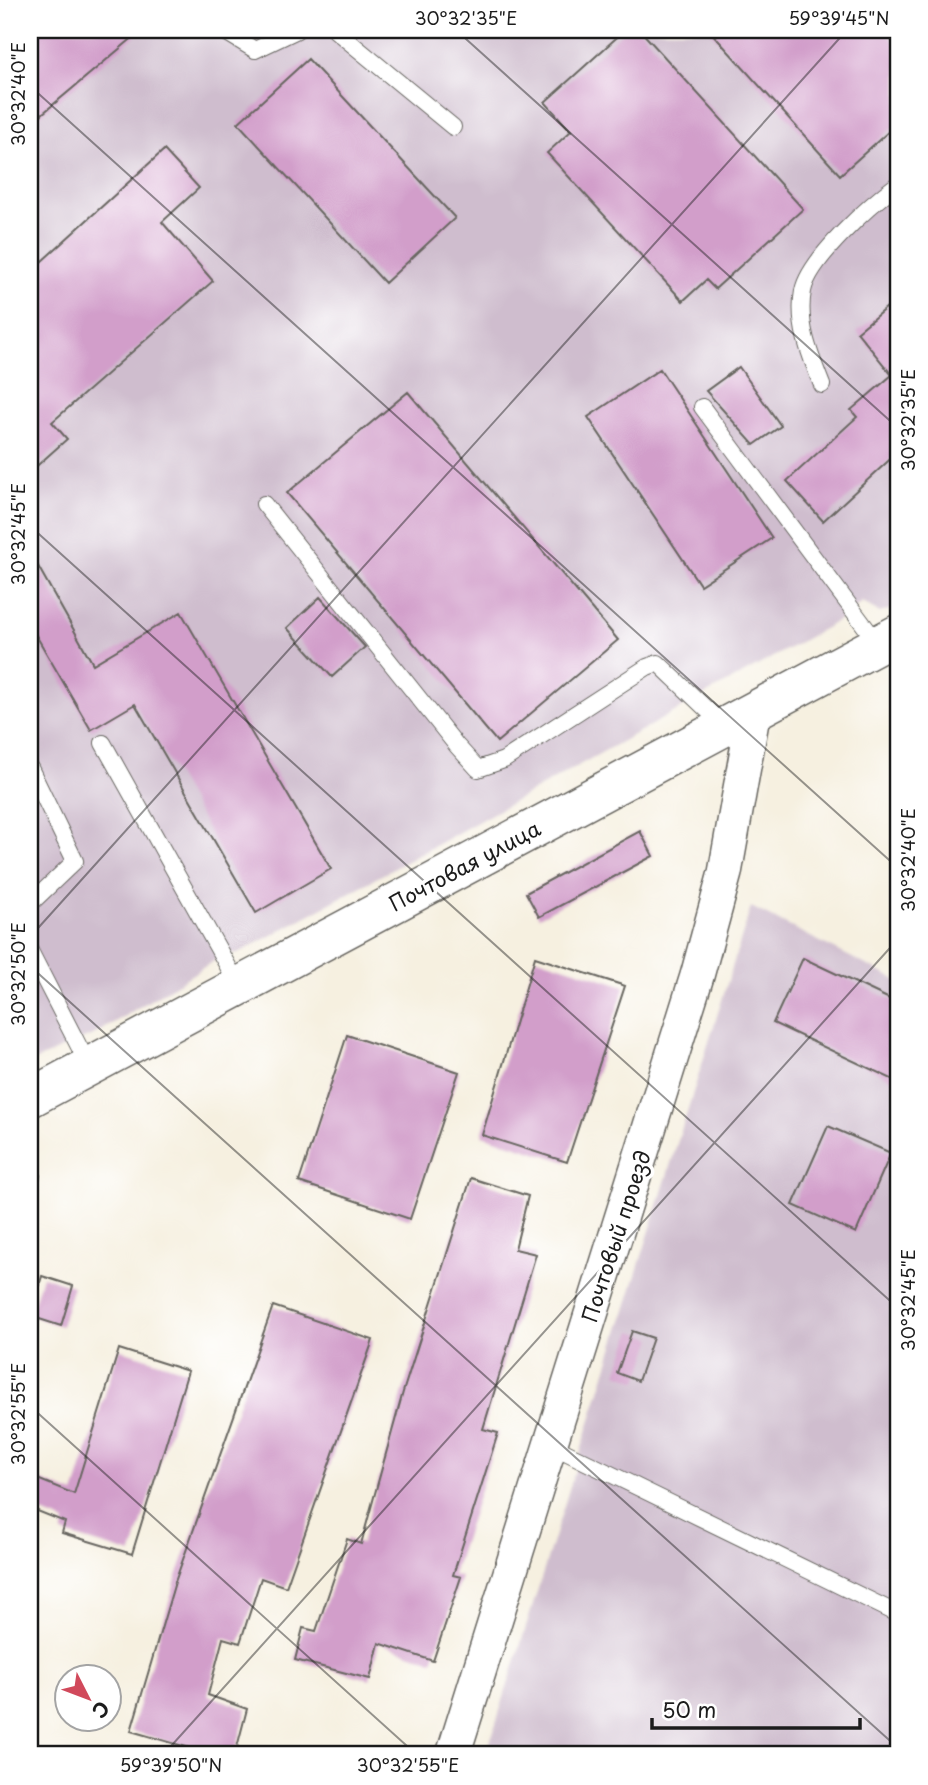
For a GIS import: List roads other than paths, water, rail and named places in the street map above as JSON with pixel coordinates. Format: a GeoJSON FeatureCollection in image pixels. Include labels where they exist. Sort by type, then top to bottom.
{"type":"FeatureCollection","features":[{"type":"Feature","properties":{"kind":"street","name":"Почтовая улица"},"geometry":{"type":"LineString","coordinates":[[30,1098],[888,639]]}},
{"type":"Feature","properties":{"kind":"street","name":"Почтовый проезд"},"geometry":{"type":"LineString","coordinates":[[453,1755],[697,976],[725,873],[738,718]]}},
{"type":"Feature","properties":{"kind":"lane"},"geometry":{"type":"LineString","coordinates":[[222,30],[255,50],[296,30]]}},
{"type":"Feature","properties":{"kind":"lane"},"geometry":{"type":"LineString","coordinates":[[335,30],[453,127]]}},
{"type":"Feature","properties":{"kind":"lane"},"geometry":{"type":"LineString","coordinates":[[822,384],[805,343],[803,290],[826,250],[898,184]]}},
{"type":"Feature","properties":{"kind":"lane"},"geometry":{"type":"LineString","coordinates":[[702,407],[888,639]]}},
{"type":"Feature","properties":{"kind":"lane"},"geometry":{"type":"LineString","coordinates":[[264,504],[478,769],[504,760],[658,663],[738,718]]}},
{"type":"Feature","properties":{"kind":"lane"},"geometry":{"type":"LineString","coordinates":[[103,743],[239,986]]}},
{"type":"Feature","properties":{"kind":"lane"},"geometry":{"type":"LineString","coordinates":[[30,768],[75,861],[30,904]]}},
{"type":"Feature","properties":{"kind":"lane"},"geometry":{"type":"LineString","coordinates":[[30,951],[89,1066]]}},
{"type":"Feature","properties":{"kind":"lane"},"geometry":{"type":"LineString","coordinates":[[30,1166],[30,1183]]}},
{"type":"Feature","properties":{"kind":"lane"},"geometry":{"type":"LineString","coordinates":[[549,1444],[898,1615]]}}]}
